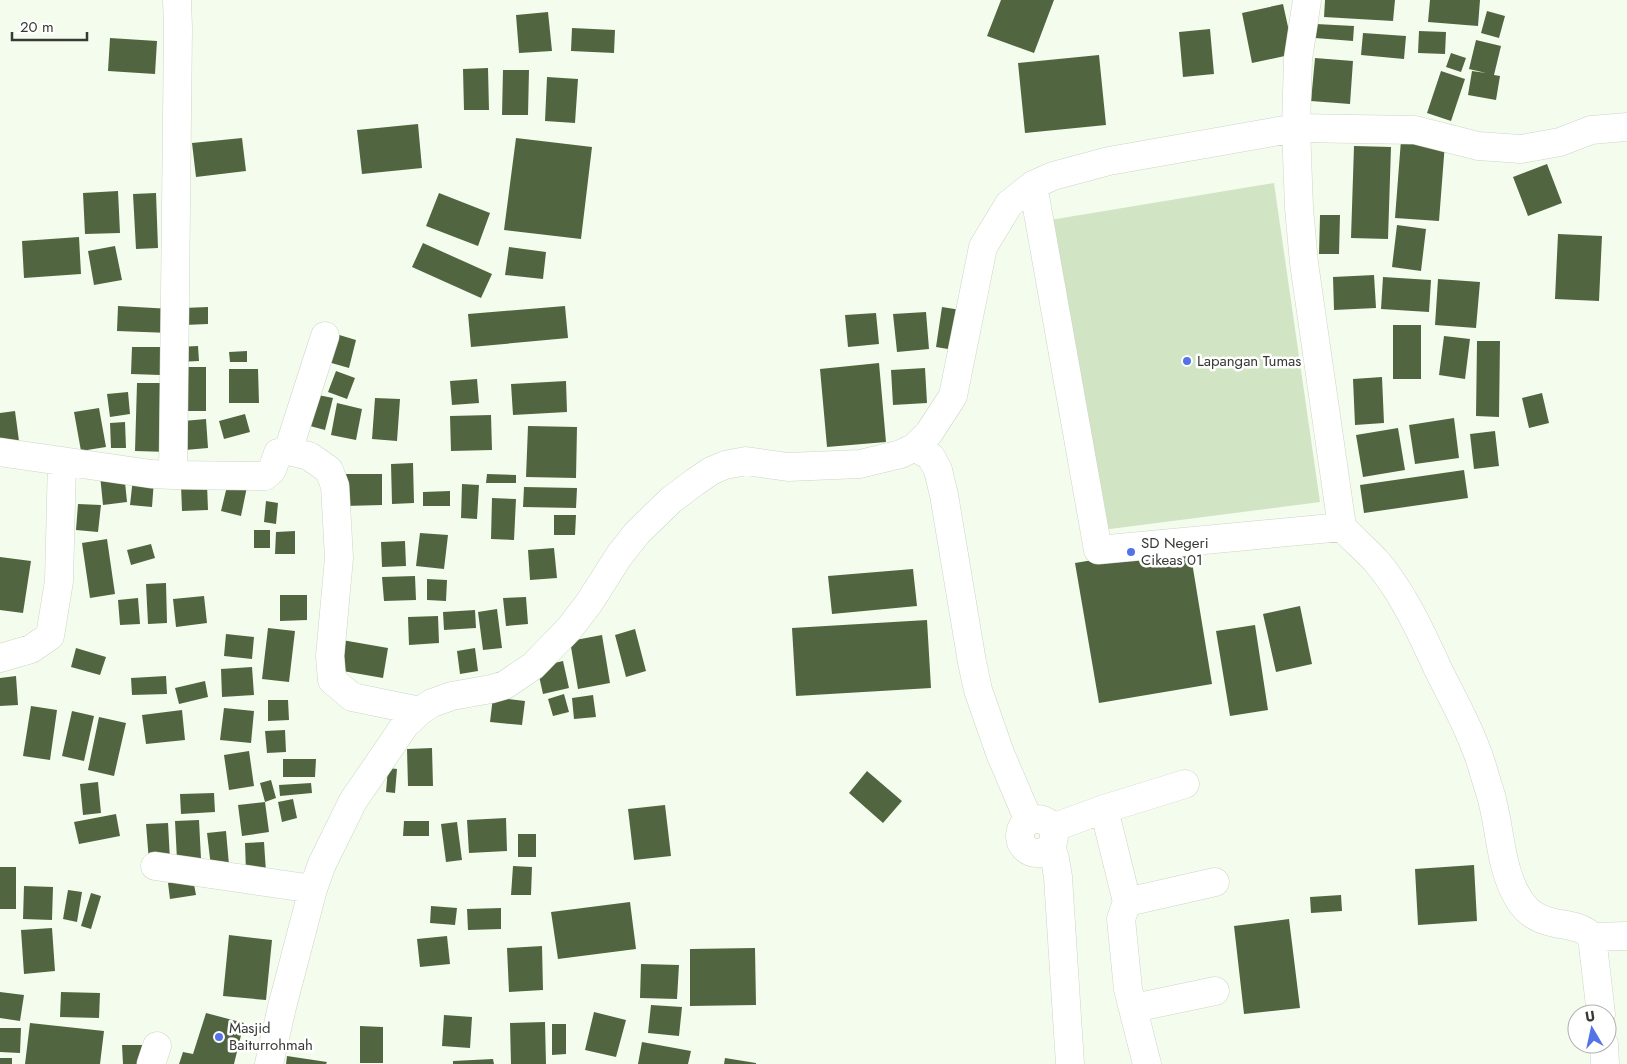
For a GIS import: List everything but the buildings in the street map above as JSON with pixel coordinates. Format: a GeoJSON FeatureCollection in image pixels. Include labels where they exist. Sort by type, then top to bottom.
{"type":"FeatureCollection","features":[{"type":"Feature","properties":{"kind":"street"},"geometry":{"type":"LineString","coordinates":[[172,475],[177,0]]}},
{"type":"Feature","properties":{"kind":"street"},"geometry":{"type":"LineString","coordinates":[[1307,0],[1298,59],[1296,128],[1299,208],[1304,263],[1342,527],[1377,562],[1399,592],[1472,740],[1494,808],[1507,871],[1520,902],[1532,915],[1549,922],[1582,929],[1592,937],[1600,1004]]}},
{"type":"Feature","properties":{"kind":"street"},"geometry":{"type":"LineString","coordinates":[[269,1064],[313,889],[322,864],[353,801],[405,725],[432,703],[452,696],[505,685],[533,666],[569,629],[637,533],[671,500],[711,471],[725,465],[746,461],[788,467],[860,464],[901,454],[915,447],[929,433],[954,396],[983,247],[1009,204],[1034,185],[1053,176],[1109,161],[1296,128],[1415,130],[1478,146],[1521,150],[1560,142],[1591,130],[1627,127]]}},
{"type":"Feature","properties":{"kind":"street"},"geometry":{"type":"LineString","coordinates":[[1034,185],[1098,550],[1342,527]]}},
{"type":"Feature","properties":{"kind":"street"},"geometry":{"type":"LineString","coordinates":[[288,451],[325,336]]}},
{"type":"Feature","properties":{"kind":"street"},"geometry":{"type":"LineString","coordinates":[[915,447],[932,457],[938,470],[978,690],[1000,753],[1044,832],[1055,859],[1058,877],[1070,1064]]}},
{"type":"Feature","properties":{"kind":"street"},"geometry":{"type":"LineString","coordinates":[[0,452],[151,474],[172,475],[265,476],[272,470],[278,453],[288,451],[309,456],[325,466],[331,474],[335,486],[339,558],[330,656],[332,680],[352,697],[420,711]]}},
{"type":"Feature","properties":{"kind":"street"},"geometry":{"type":"LineString","coordinates":[[0,658],[31,649],[50,636],[59,581],[62,461]]}},
{"type":"Feature","properties":{"kind":"street"},"geometry":{"type":"LineString","coordinates":[[1044,832],[1104,809],[1185,784]]}},
{"type":"Feature","properties":{"kind":"street"},"geometry":{"type":"LineString","coordinates":[[1104,809],[1127,902],[1122,919],[1128,989],[1147,1064]]}},
{"type":"Feature","properties":{"kind":"street"},"geometry":{"type":"LineString","coordinates":[[155,866],[313,889]]}},
{"type":"Feature","properties":{"kind":"street"},"geometry":{"type":"LineString","coordinates":[[1127,902],[1215,882]]}},
{"type":"Feature","properties":{"kind":"street"},"geometry":{"type":"LineString","coordinates":[[1592,937],[1627,936]]}},
{"type":"Feature","properties":{"kind":"street"},"geometry":{"type":"LineString","coordinates":[[1134,1008],[1215,991]]}},
{"type":"Feature","properties":{"kind":"green space","name":"Lapangan Tumas"},"geometry":{"type":"Polygon","coordinates":[[[1274,183],[1320,502],[1102,530],[1050,220],[1274,183]]]}},
{"type":"Feature","properties":{"kind":"place","name":"Lapangan Tumas"},"geometry":{"type":"Point","coordinates":[1187,361]}},
{"type":"Feature","properties":{"kind":"place","name":"SD Negeri Cikeas 01"},"geometry":{"type":"Point","coordinates":[1131,552]}},
{"type":"Feature","properties":{"kind":"place","name":"Masjid Baiturrohmah"},"geometry":{"type":"Point","coordinates":[219,1037]}}]}
